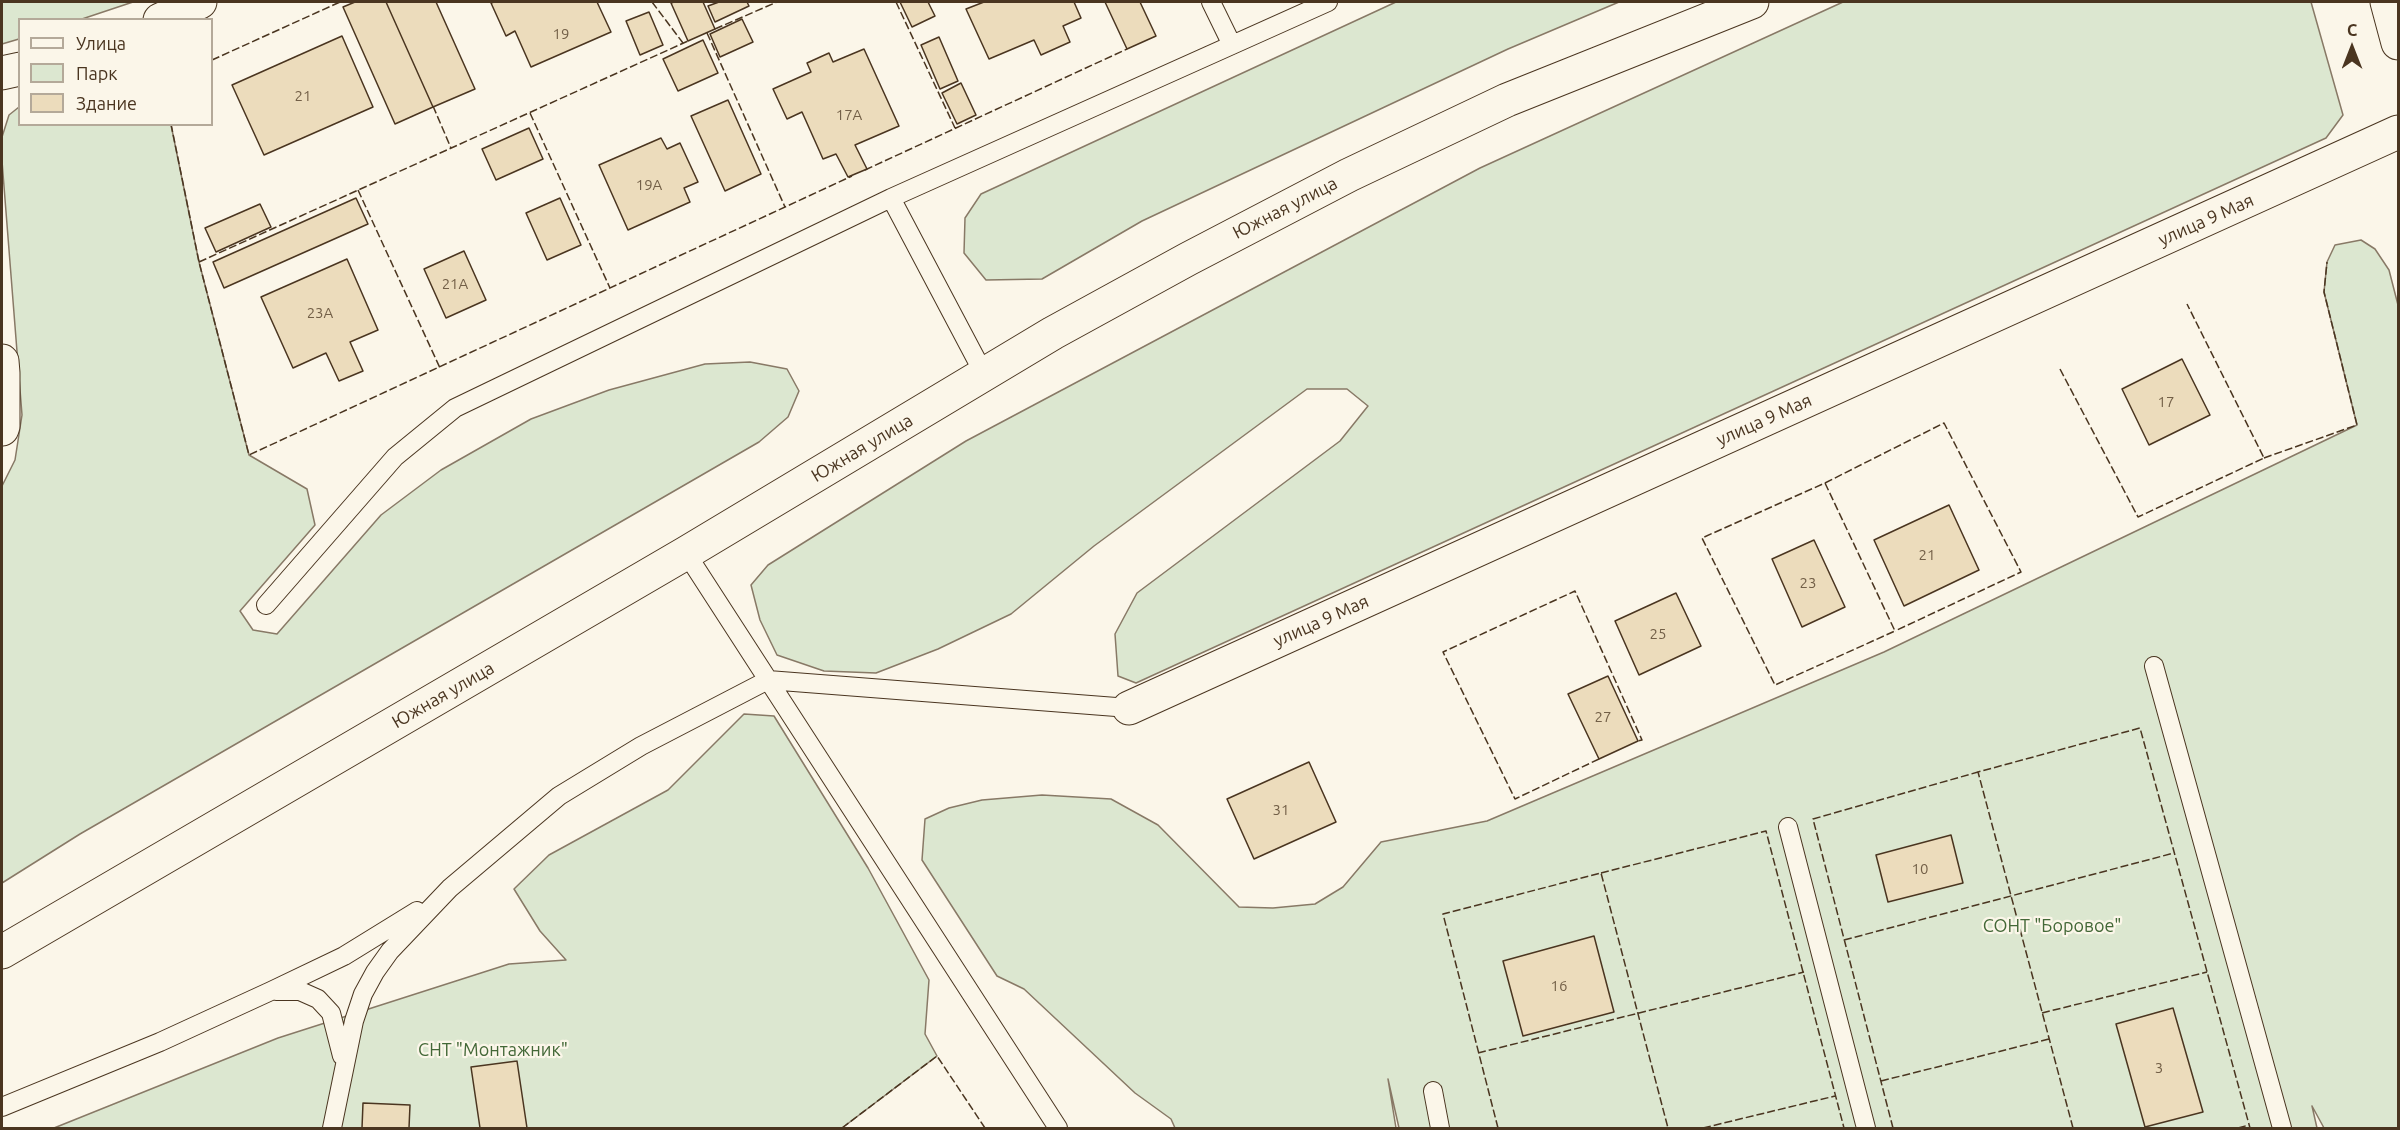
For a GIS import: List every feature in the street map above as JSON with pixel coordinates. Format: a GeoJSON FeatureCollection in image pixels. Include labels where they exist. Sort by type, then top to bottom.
{"type":"FeatureCollection","features":[{"type":"Feature","properties":{"kind":"main road"},"geometry":{"type":"LineString","coordinates":[[164,18],[200,2]]}},
{"type":"Feature","properties":{"kind":"main road","name":"Южная улица"},"geometry":{"type":"LineString","coordinates":[[2,952],[686,553],[1053,333],[1188,259],[1349,175],[1507,100],[1752,2]]}},
{"type":"Feature","properties":{"kind":"main road"},"geometry":{"type":"LineString","coordinates":[[2387,2],[2398,44]]}},
{"type":"Feature","properties":{"kind":"main road"},"geometry":{"type":"LineString","coordinates":[[2,73],[18,69]]}},
{"type":"Feature","properties":{"kind":"main road","name":"улица 9 Мая"},"geometry":{"type":"LineString","coordinates":[[1128,708],[2398,132]]}},
{"type":"Feature","properties":{"kind":"main road"},"geometry":{"type":"LineString","coordinates":[[2,361],[2,429]]}},
{"type":"Feature","properties":{"kind":"lane"},"geometry":{"type":"LineString","coordinates":[[1211,2],[1232,45]]}},
{"type":"Feature","properties":{"kind":"lane"},"geometry":{"type":"LineString","coordinates":[[266,605],[395,457],[455,408],[891,198],[1328,2]]}},
{"type":"Feature","properties":{"kind":"lane"},"geometry":{"type":"LineString","coordinates":[[891,198],[984,374]]}},
{"type":"Feature","properties":{"kind":"lane"},"geometry":{"type":"LineString","coordinates":[[686,553],[1058,1128]]}},
{"type":"Feature","properties":{"kind":"lane"},"geometry":{"type":"LineString","coordinates":[[2154,666],[2282,1128]]}},
{"type":"Feature","properties":{"kind":"lane"},"geometry":{"type":"LineString","coordinates":[[2,1107],[160,1042],[344,956],[398,924],[450,888],[559,796],[641,746],[768,680],[1128,708]]}},
{"type":"Feature","properties":{"kind":"lane"},"geometry":{"type":"LineString","coordinates":[[1788,827],[1866,1128]]}},
{"type":"Feature","properties":{"kind":"lane"},"geometry":{"type":"LineString","coordinates":[[332,1128],[344,1064],[363,994],[390,951],[450,888]]}},
{"type":"Feature","properties":{"kind":"lane"},"geometry":{"type":"LineString","coordinates":[[271,991],[300,991],[318,999],[331,1013],[344,1064]]}},
{"type":"Feature","properties":{"kind":"lane"},"geometry":{"type":"LineString","coordinates":[[1433,1091],[1440,1128]]}},
{"type":"Feature","properties":{"kind":"green space"},"geometry":{"type":"Polygon","coordinates":[[[2,2],[133,2],[85,18],[18,18],[18,39],[2,44],[2,2]]]}},
{"type":"Feature","properties":{"kind":"green space"},"geometry":{"type":"Polygon","coordinates":[[[1396,2],[1619,2],[1508,49],[1142,221],[1042,279],[986,280],[964,253],[965,218],[981,194],[1396,2]]]}},
{"type":"Feature","properties":{"kind":"green space"},"geometry":{"type":"Polygon","coordinates":[[[1843,2],[2311,2],[2343,115],[2326,138],[1136,683],[1118,676],[1115,634],[1137,593],[1340,441],[1368,406],[1347,389],[1307,389],[1094,546],[1011,614],[938,649],[876,673],[824,671],[777,655],[760,620],[751,585],[768,565],[966,441],[1480,168],[1843,2]]]}},
{"type":"Feature","properties":{"kind":"green space"},"geometry":{"type":"Polygon","coordinates":[[[18,108],[18,126],[171,126],[199,262],[249,455],[307,489],[315,525],[240,611],[253,630],[277,634],[381,515],[441,470],[531,419],[609,390],[705,364],[750,362],[787,369],[799,391],[788,417],[759,442],[80,834],[2,883],[2,486],[15,460],[22,415],[2,161],[2,137],[9,115],[18,108]]]}},
{"type":"Feature","properties":{"kind":"green space","name":"СОНТ \"Боровое\""},"geometry":{"type":"Polygon","coordinates":[[[2361,240],[2375,249],[2389,270],[2398,305],[2398,1128],[2324,1128],[2312,1106],[2317,1128],[1399,1128],[1388,1079],[1396,1128],[1175,1128],[1171,1119],[1135,1093],[1024,989],[997,976],[922,860],[925,819],[949,808],[982,800],[1042,795],[1111,799],[1158,825],[1239,907],[1273,908],[1315,904],[1343,887],[1381,842],[1487,821],[1884,652],[2357,425],[2324,292],[2327,262],[2335,245],[2361,240]]]}},
{"type":"Feature","properties":{"kind":"green space","name":"СНТ \"Монтажник\""},"geometry":{"type":"Polygon","coordinates":[[[744,714],[774,716],[868,868],[929,980],[925,1034],[937,1056],[842,1128],[54,1128],[278,1038],[509,964],[566,960],[540,931],[514,889],[549,855],[668,790],[744,714]]]}},
{"type":"Feature","properties":{"kind":"building"},"geometry":{"type":"Polygon","coordinates":[[[355,2],[386,2],[433,107],[395,124],[343,7],[355,2]]]}},
{"type":"Feature","properties":{"kind":"building"},"geometry":{"type":"Polygon","coordinates":[[[386,2],[436,2],[475,89],[433,107],[386,2]]]}},
{"type":"Feature","properties":{"kind":"building"},"geometry":{"type":"Polygon","coordinates":[[[597,2],[611,32],[531,67],[515,31],[506,36],[491,3],[597,2]]]}},
{"type":"Feature","properties":{"kind":"building"},"geometry":{"type":"Polygon","coordinates":[[[703,2],[715,29],[688,41],[671,3],[703,2]]]}},
{"type":"Feature","properties":{"kind":"building"},"geometry":{"type":"Polygon","coordinates":[[[719,2],[747,2],[749,6],[715,22],[708,6],[719,2]]]}},
{"type":"Feature","properties":{"kind":"building"},"geometry":{"type":"Polygon","coordinates":[[[900,2],[928,2],[935,16],[912,27],[900,2]]]}},
{"type":"Feature","properties":{"kind":"building"},"geometry":{"type":"Polygon","coordinates":[[[984,2],[1074,2],[1081,18],[1063,26],[1070,42],[1041,55],[1034,40],[989,59],[966,9],[984,2]]]}},
{"type":"Feature","properties":{"kind":"building"},"geometry":{"type":"Polygon","coordinates":[[[1105,2],[1140,2],[1156,36],[1127,49],[1105,2]]]}},
{"type":"Feature","properties":{"kind":"building"},"geometry":{"type":"Polygon","coordinates":[[[649,12],[663,45],[640,55],[626,21],[649,12]]]}},
{"type":"Feature","properties":{"kind":"building"},"geometry":{"type":"Polygon","coordinates":[[[742,19],[753,42],[720,57],[710,34],[742,19]]]}},
{"type":"Feature","properties":{"kind":"building"},"geometry":{"type":"Polygon","coordinates":[[[342,36],[373,107],[264,155],[232,85],[342,36]]]}},
{"type":"Feature","properties":{"kind":"building"},"geometry":{"type":"Polygon","coordinates":[[[939,37],[958,81],[940,89],[921,45],[939,37]]]}},
{"type":"Feature","properties":{"kind":"building"},"geometry":{"type":"Polygon","coordinates":[[[703,40],[718,73],[678,91],[663,59],[703,40]]]}},
{"type":"Feature","properties":{"kind":"building"},"geometry":{"type":"Polygon","coordinates":[[[864,49],[899,126],[855,145],[867,169],[848,177],[836,154],[823,159],[802,112],[787,119],[773,89],[811,72],[807,63],[829,53],[833,62],[864,49]]]}},
{"type":"Feature","properties":{"kind":"building"},"geometry":{"type":"Polygon","coordinates":[[[961,83],[976,115],[957,124],[942,93],[961,83]]]}},
{"type":"Feature","properties":{"kind":"building"},"geometry":{"type":"Polygon","coordinates":[[[728,100],[761,174],[725,191],[691,116],[728,100]]]}},
{"type":"Feature","properties":{"kind":"building"},"geometry":{"type":"Polygon","coordinates":[[[529,128],[543,159],[496,180],[482,149],[529,128]]]}},
{"type":"Feature","properties":{"kind":"building"},"geometry":{"type":"Polygon","coordinates":[[[661,138],[667,149],[680,143],[698,182],[684,188],[690,202],[628,230],[599,165],[661,138]]]}},
{"type":"Feature","properties":{"kind":"building"},"geometry":{"type":"Polygon","coordinates":[[[356,198],[368,224],[224,288],[213,262],[356,198]]]}},
{"type":"Feature","properties":{"kind":"building"},"geometry":{"type":"Polygon","coordinates":[[[560,198],[581,245],[547,260],[526,213],[560,198]]]}},
{"type":"Feature","properties":{"kind":"building"},"geometry":{"type":"Polygon","coordinates":[[[260,204],[271,227],[216,252],[205,228],[260,204]]]}},
{"type":"Feature","properties":{"kind":"building"},"geometry":{"type":"Polygon","coordinates":[[[464,251],[486,300],[446,318],[424,269],[464,251]]]}},
{"type":"Feature","properties":{"kind":"building"},"geometry":{"type":"Polygon","coordinates":[[[347,259],[378,330],[350,342],[363,371],[339,381],[326,353],[293,368],[261,297],[347,259]]]}},
{"type":"Feature","properties":{"kind":"building"},"geometry":{"type":"Polygon","coordinates":[[[2182,359],[2210,415],[2149,445],[2122,389],[2182,359]]]}},
{"type":"Feature","properties":{"kind":"building"},"geometry":{"type":"Polygon","coordinates":[[[1949,505],[1979,570],[1904,606],[1874,540],[1949,505]]]}},
{"type":"Feature","properties":{"kind":"building"},"geometry":{"type":"Polygon","coordinates":[[[1814,540],[1845,607],[1802,627],[1772,559],[1814,540]]]}},
{"type":"Feature","properties":{"kind":"building"},"geometry":{"type":"Polygon","coordinates":[[[1676,593],[1701,646],[1639,675],[1615,621],[1676,593]]]}},
{"type":"Feature","properties":{"kind":"building"},"geometry":{"type":"Polygon","coordinates":[[[1608,676],[1638,741],[1599,759],[1568,694],[1608,676]]]}},
{"type":"Feature","properties":{"kind":"building"},"geometry":{"type":"Polygon","coordinates":[[[1309,762],[1336,822],[1254,859],[1227,799],[1309,762]]]}},
{"type":"Feature","properties":{"kind":"building"},"geometry":{"type":"Polygon","coordinates":[[[1951,835],[1963,883],[1888,902],[1876,855],[1951,835]]]}},
{"type":"Feature","properties":{"kind":"building"},"geometry":{"type":"Polygon","coordinates":[[[1594,936],[1614,1012],[1523,1036],[1503,961],[1594,936]]]}},
{"type":"Feature","properties":{"kind":"building"},"geometry":{"type":"Polygon","coordinates":[[[2173,1008],[2203,1112],[2145,1127],[2116,1024],[2173,1008]]]}},
{"type":"Feature","properties":{"kind":"building"},"geometry":{"type":"Polygon","coordinates":[[[517,1061],[527,1128],[480,1128],[471,1067],[517,1061]]]}},
{"type":"Feature","properties":{"kind":"building"},"geometry":{"type":"Polygon","coordinates":[[[363,1103],[410,1105],[409,1128],[362,1128],[363,1103]]]}},
{"type":"Feature","properties":{"kind":"fence"},"geometry":{"type":"LineString","coordinates":[[213,60],[340,2]]}},
{"type":"Feature","properties":{"kind":"fence"},"geometry":{"type":"LineString","coordinates":[[652,2],[683,43]]}},
{"type":"Feature","properties":{"kind":"fence"},"geometry":{"type":"LineString","coordinates":[[715,29],[777,2]]}},
{"type":"Feature","properties":{"kind":"fence"},"geometry":{"type":"LineString","coordinates":[[896,2],[955,128]]}},
{"type":"Feature","properties":{"kind":"fence"},"geometry":{"type":"LineString","coordinates":[[707,33],[785,207]]}},
{"type":"Feature","properties":{"kind":"fence"},"geometry":{"type":"LineString","coordinates":[[199,262],[688,41]]}},
{"type":"Feature","properties":{"kind":"fence"},"geometry":{"type":"LineString","coordinates":[[865,170],[1127,49]]}},
{"type":"Feature","properties":{"kind":"fence"},"geometry":{"type":"LineString","coordinates":[[433,106],[451,148]]}},
{"type":"Feature","properties":{"kind":"fence"},"geometry":{"type":"LineString","coordinates":[[530,113],[610,288]]}},
{"type":"Feature","properties":{"kind":"fence"},"geometry":{"type":"LineString","coordinates":[[171,126],[199,262],[249,455],[852,176]]}},
{"type":"Feature","properties":{"kind":"fence"},"geometry":{"type":"LineString","coordinates":[[358,190],[440,368]]}},
{"type":"Feature","properties":{"kind":"fence"},"geometry":{"type":"LineString","coordinates":[[2264,458],[2357,425],[2324,292],[2327,262]]}},
{"type":"Feature","properties":{"kind":"fence"},"geometry":{"type":"LineString","coordinates":[[2060,369],[2138,517],[2264,458],[2187,304]]}},
{"type":"Feature","properties":{"kind":"fence"},"geometry":{"type":"LineString","coordinates":[[1825,483],[1944,423],[2021,572],[1895,631]]}},
{"type":"Feature","properties":{"kind":"fence"},"geometry":{"type":"LineString","coordinates":[[1825,483],[1895,631],[1775,685],[1702,538],[1825,483]]}},
{"type":"Feature","properties":{"kind":"fence"},"geometry":{"type":"LineString","coordinates":[[1599,759],[1515,799],[1443,652],[1575,591],[1642,740],[1638,741]]}},
{"type":"Feature","properties":{"kind":"fence"},"geometry":{"type":"LineString","coordinates":[[2073,1128],[1978,772],[2140,728],[2250,1128]]}},
{"type":"Feature","properties":{"kind":"fence"},"geometry":{"type":"LineString","coordinates":[[1893,1128],[1813,819],[1978,772]]}},
{"type":"Feature","properties":{"kind":"fence"},"geometry":{"type":"LineString","coordinates":[[1601,873],[1766,831],[1844,1128]]}},
{"type":"Feature","properties":{"kind":"fence"},"geometry":{"type":"LineString","coordinates":[[1844,940],[2174,853]]}},
{"type":"Feature","properties":{"kind":"fence"},"geometry":{"type":"LineString","coordinates":[[1498,1128],[1443,914],[1601,873],[1668,1128]]}},
{"type":"Feature","properties":{"kind":"fence"},"geometry":{"type":"LineString","coordinates":[[1478,1053],[1804,972]]}},
{"type":"Feature","properties":{"kind":"fence"},"geometry":{"type":"LineString","coordinates":[[2042,1013],[2207,972]]}},
{"type":"Feature","properties":{"kind":"fence"},"geometry":{"type":"LineString","coordinates":[[1881,1081],[2049,1039]]}},
{"type":"Feature","properties":{"kind":"fence"},"geometry":{"type":"LineString","coordinates":[[842,1128],[937,1056],[985,1128]]}},
{"type":"Feature","properties":{"kind":"fence"},"geometry":{"type":"LineString","coordinates":[[1703,1128],[1835,1096]]}},
{"type":"Feature","properties":{"kind":"fence"},"geometry":{"type":"LineString","coordinates":[[2238,1128],[2249,1125]]}}]}
